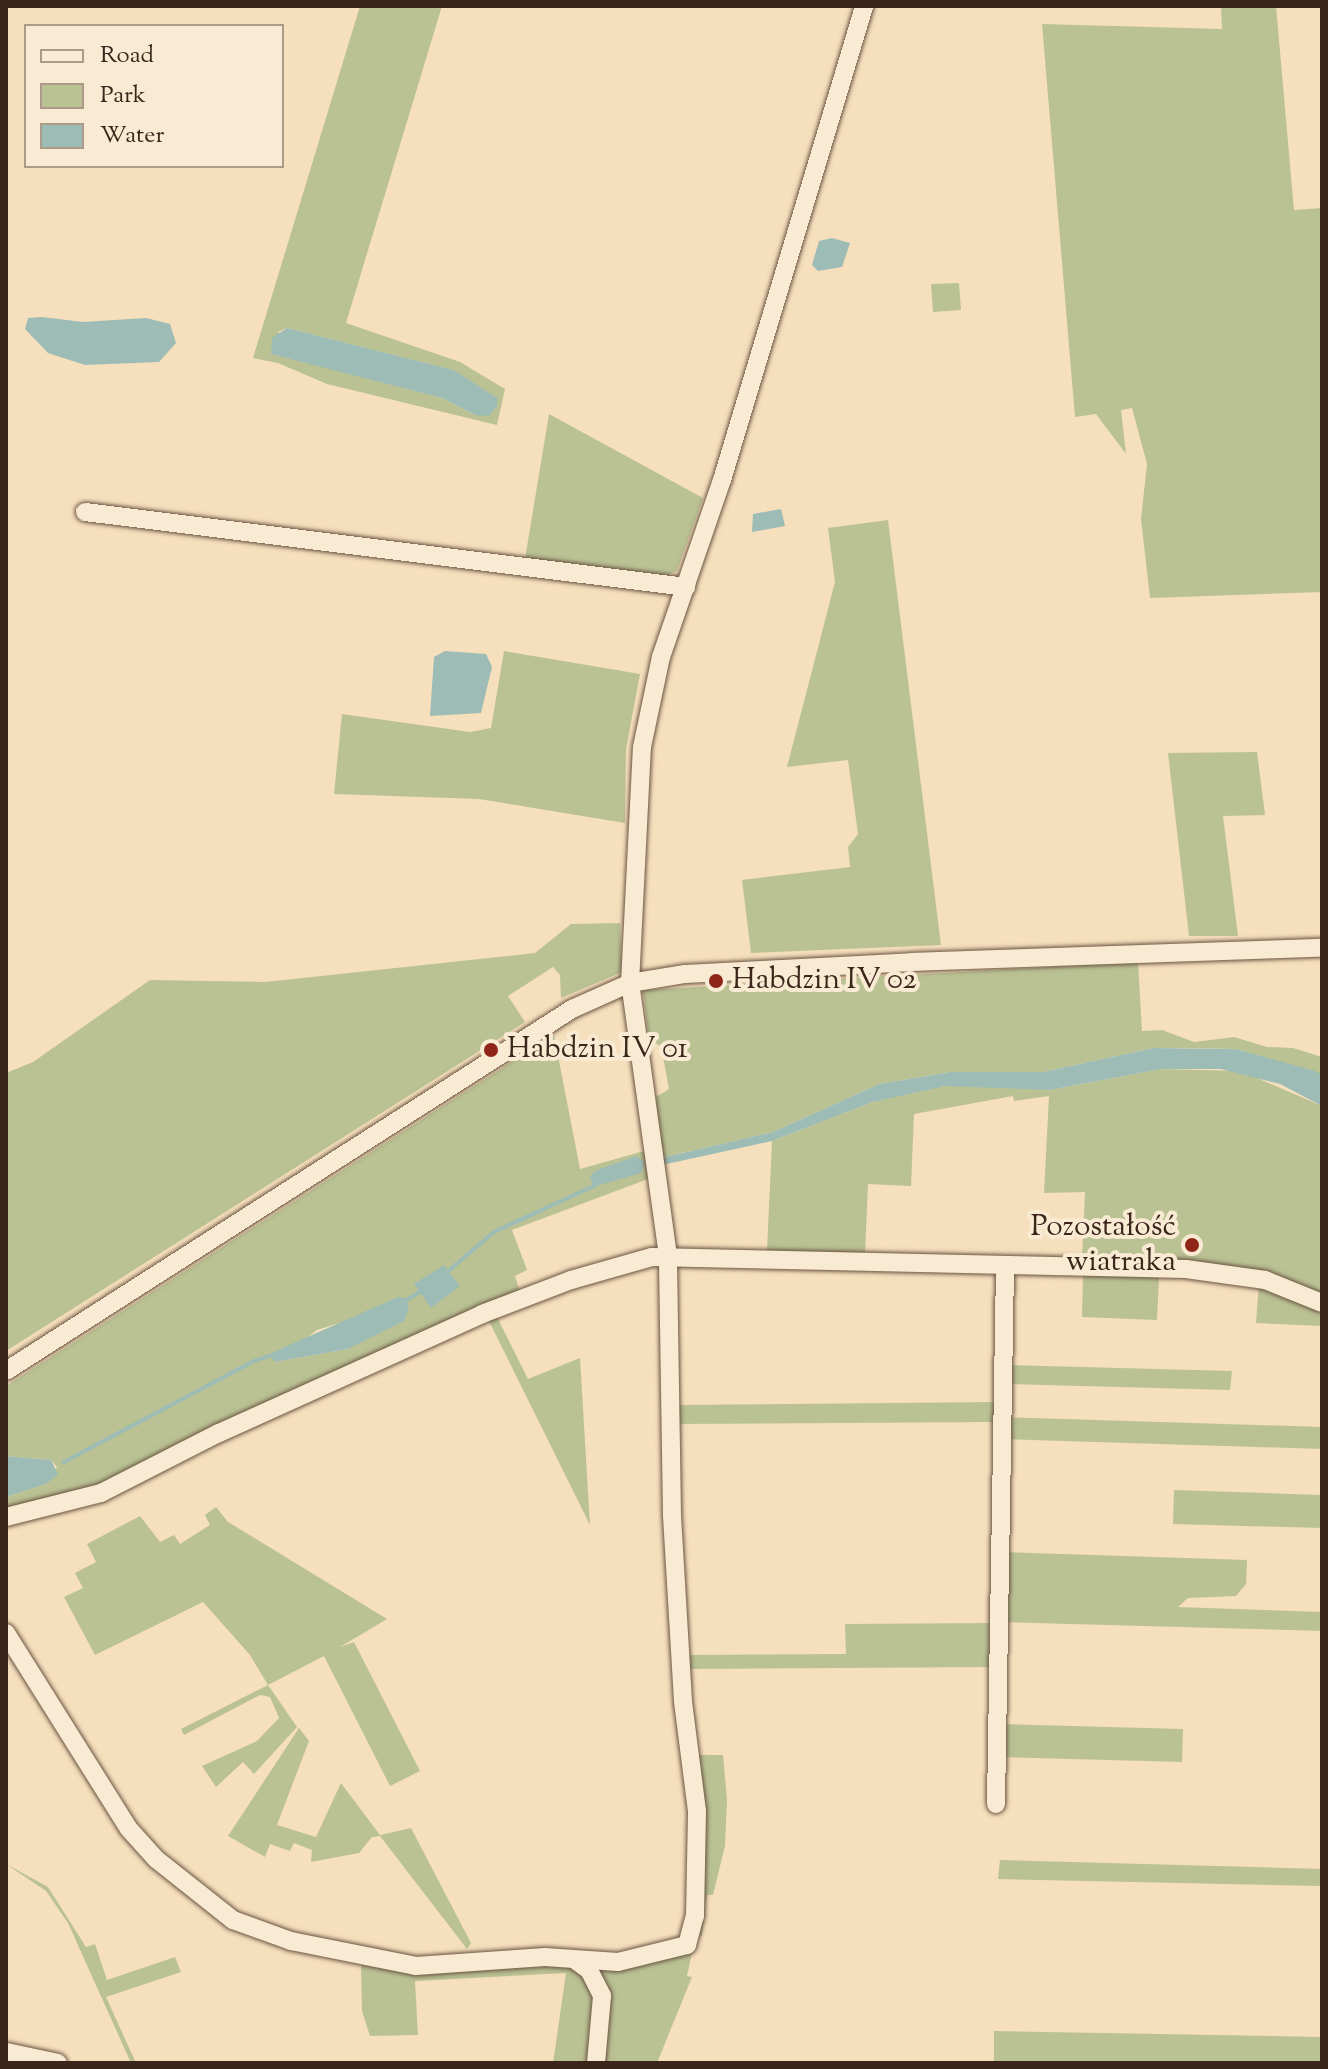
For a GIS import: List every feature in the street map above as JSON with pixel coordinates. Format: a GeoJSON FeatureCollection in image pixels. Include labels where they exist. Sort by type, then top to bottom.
{"type":"FeatureCollection","features":[{"type":"Feature","properties":{"kind":"street"},"geometry":{"type":"LineString","coordinates":[[6,1633],[129,1829],[156,1859],[233,1920],[291,1941],[385,1962],[618,1962],[678,1951],[687,1945],[695,1916],[697,1811],[683,1701],[670,1467],[668,1256],[630,983],[646,718],[864,6]]}},
{"type":"Feature","properties":{"kind":"street"},"geometry":{"type":"LineString","coordinates":[[85,512],[686,587]]}},
{"type":"Feature","properties":{"kind":"street"},"geometry":{"type":"LineString","coordinates":[[6,1371],[572,1009],[630,983],[685,974],[928,961],[1322,948]]}},
{"type":"Feature","properties":{"kind":"street"},"geometry":{"type":"LineString","coordinates":[[6,1517],[101,1493],[219,1433],[539,1292],[668,1256],[865,1266],[1005,1265],[1230,1273],[1295,1288],[1322,1303]]}},
{"type":"Feature","properties":{"kind":"street"},"geometry":{"type":"LineString","coordinates":[[996,1804],[1005,1265]]}},
{"type":"Feature","properties":{"kind":"street"},"geometry":{"type":"LineString","coordinates":[[575,1960],[589,1970],[602,1996],[596,2063]]}},
{"type":"Feature","properties":{"kind":"street"},"geometry":{"type":"LineString","coordinates":[[6,2052],[58,2063]]}},
{"type":"Feature","properties":{"kind":"green space"},"geometry":{"type":"Polygon","coordinates":[[[360,6],[442,6],[346,323],[460,362],[505,389],[497,425],[327,384],[278,363],[253,358],[360,6]],[[287,328],[278,332],[302,359],[442,398],[475,415],[496,398],[453,370],[287,328]]]}},
{"type":"Feature","properties":{"kind":"green space"},"geometry":{"type":"Polygon","coordinates":[[[1221,6],[1276,6],[1294,210],[1322,208],[1322,592],[1150,598],[1141,519],[1147,464],[1132,408],[1121,410],[1126,454],[1096,414],[1075,417],[1042,24],[1222,29],[1221,6]]]}},
{"type":"Feature","properties":{"kind":"green space"},"geometry":{"type":"Polygon","coordinates":[[[959,283],[961,310],[933,312],[931,284],[959,283]]]}},
{"type":"Feature","properties":{"kind":"green space"},"geometry":{"type":"Polygon","coordinates":[[[549,414],[703,498],[677,571],[663,577],[524,565],[549,414]]]}},
{"type":"Feature","properties":{"kind":"green space"},"geometry":{"type":"Polygon","coordinates":[[[888,520],[941,945],[751,953],[742,880],[850,867],[848,847],[858,834],[848,760],[787,767],[835,582],[828,528],[888,520]]]}},
{"type":"Feature","properties":{"kind":"green space"},"geometry":{"type":"Polygon","coordinates":[[[504,651],[640,674],[626,749],[625,823],[479,799],[334,794],[342,714],[470,732],[491,728],[504,651]]]}},
{"type":"Feature","properties":{"kind":"green space"},"geometry":{"type":"Polygon","coordinates":[[[1257,752],[1265,815],[1223,816],[1238,936],[1189,936],[1168,753],[1257,752]]]}},
{"type":"Feature","properties":{"kind":"green space"},"geometry":{"type":"Polygon","coordinates":[[[620,923],[622,972],[561,998],[560,975],[553,967],[508,996],[525,1022],[6,1351],[6,1073],[33,1062],[150,980],[265,982],[535,953],[571,924],[620,923]]]}},
{"type":"Feature","properties":{"kind":"green space"},"geometry":{"type":"Polygon","coordinates":[[[1138,962],[1142,1031],[1162,1030],[1194,1042],[1234,1037],[1267,1047],[1293,1048],[1322,1057],[1322,1075],[1236,1049],[1189,1048],[1153,1048],[1043,1072],[950,1072],[879,1084],[773,1132],[661,1158],[656,1097],[669,1089],[661,1046],[649,1040],[643,990],[1138,962]]]}},
{"type":"Feature","properties":{"kind":"green space"},"geometry":{"type":"Polygon","coordinates":[[[554,1035],[580,1169],[644,1151],[648,1179],[512,1230],[527,1270],[515,1276],[520,1292],[110,1485],[6,1512],[6,1497],[46,1484],[57,1467],[51,1460],[6,1456],[6,1386],[554,1035]],[[365,1315],[317,1330],[275,1362],[348,1349],[365,1315]]]}},
{"type":"Feature","properties":{"kind":"green space"},"geometry":{"type":"Polygon","coordinates":[[[1162,1069],[1241,1071],[1322,1106],[1322,1298],[1082,1259],[1085,1192],[1044,1193],[1049,1096],[1014,1101],[1013,1096],[914,1114],[911,1186],[868,1184],[865,1255],[767,1251],[772,1141],[873,1102],[934,1087],[982,1083],[1050,1090],[1162,1069]]]}},
{"type":"Feature","properties":{"kind":"green space"},"geometry":{"type":"Polygon","coordinates":[[[1083,1274],[1159,1277],[1157,1320],[1082,1317],[1083,1274]]]}},
{"type":"Feature","properties":{"kind":"green space"},"geometry":{"type":"Polygon","coordinates":[[[1259,1283],[1322,1308],[1322,1326],[1256,1323],[1259,1283]]]}},
{"type":"Feature","properties":{"kind":"green space"},"geometry":{"type":"Polygon","coordinates":[[[497,1317],[528,1379],[580,1358],[590,1525],[489,1321],[497,1317]]]}},
{"type":"Feature","properties":{"kind":"green space"},"geometry":{"type":"Polygon","coordinates":[[[1006,1365],[1232,1371],[1230,1390],[1005,1384],[1006,1365]]]}},
{"type":"Feature","properties":{"kind":"green space"},"geometry":{"type":"Polygon","coordinates":[[[997,1402],[996,1422],[674,1424],[674,1405],[997,1402]]]}},
{"type":"Feature","properties":{"kind":"green space"},"geometry":{"type":"Polygon","coordinates":[[[1003,1417],[1322,1427],[1322,1449],[1003,1439],[1003,1417]]]}},
{"type":"Feature","properties":{"kind":"green space"},"geometry":{"type":"Polygon","coordinates":[[[1174,1490],[1322,1495],[1322,1528],[1173,1524],[1174,1490]]]}},
{"type":"Feature","properties":{"kind":"green space"},"geometry":{"type":"Polygon","coordinates":[[[216,1507],[228,1522],[387,1619],[340,1647],[354,1642],[420,1771],[390,1786],[324,1656],[268,1685],[250,1655],[203,1602],[95,1655],[64,1597],[83,1588],[75,1573],[96,1562],[87,1544],[140,1516],[160,1542],[174,1535],[180,1544],[210,1525],[205,1515],[216,1507]]]}},
{"type":"Feature","properties":{"kind":"green space"},"geometry":{"type":"Polygon","coordinates":[[[1002,1552],[1247,1560],[1246,1584],[1236,1596],[1188,1598],[1178,1607],[1322,1612],[1322,1631],[1002,1622],[1002,1552]]]}},
{"type":"Feature","properties":{"kind":"green space"},"geometry":{"type":"Polygon","coordinates":[[[995,1623],[994,1667],[685,1669],[685,1655],[846,1654],[845,1624],[995,1623]]]}},
{"type":"Feature","properties":{"kind":"green space"},"geometry":{"type":"Polygon","coordinates":[[[268,1685],[297,1727],[254,1774],[243,1762],[216,1787],[202,1766],[257,1741],[279,1718],[270,1697],[260,1695],[184,1735],[181,1729],[268,1685]]]}},
{"type":"Feature","properties":{"kind":"green space"},"geometry":{"type":"Polygon","coordinates":[[[1000,1724],[1183,1729],[1182,1762],[1000,1757],[1000,1724]]]}},
{"type":"Feature","properties":{"kind":"green space"},"geometry":{"type":"Polygon","coordinates":[[[299,1728],[309,1741],[277,1825],[316,1837],[341,1783],[380,1835],[411,1828],[471,1943],[467,1949],[380,1836],[372,1837],[359,1853],[311,1862],[312,1850],[294,1843],[290,1851],[270,1844],[265,1857],[228,1836],[299,1728]]]}},
{"type":"Feature","properties":{"kind":"green space"},"geometry":{"type":"Polygon","coordinates":[[[694,1755],[723,1755],[727,1800],[725,1846],[713,1895],[707,1895],[702,1936],[696,1937],[694,1755]]]}},
{"type":"Feature","properties":{"kind":"green space"},"geometry":{"type":"Polygon","coordinates":[[[1000,1860],[1322,1869],[1322,1886],[998,1879],[1000,1860]]]}},
{"type":"Feature","properties":{"kind":"green space"},"geometry":{"type":"Polygon","coordinates":[[[6,1864],[48,1887],[86,1947],[95,1944],[107,1980],[175,1957],[181,1972],[106,1997],[136,2063],[131,2063],[68,1923],[46,1891],[6,1864]]]}},
{"type":"Feature","properties":{"kind":"green space"},"geometry":{"type":"Polygon","coordinates":[[[692,1953],[687,1976],[692,1977],[657,2063],[600,2063],[601,1969],[692,1953]]]}},
{"type":"Feature","properties":{"kind":"green space"},"geometry":{"type":"Polygon","coordinates":[[[568,1963],[594,1984],[593,2063],[553,2063],[566,1973],[415,1981],[418,2035],[370,2036],[362,2011],[361,1965],[397,1971],[568,1963]]]}},
{"type":"Feature","properties":{"kind":"green space"},"geometry":{"type":"Polygon","coordinates":[[[994,2031],[1322,2037],[1322,2063],[994,2063],[994,2031]]]}},
{"type":"Feature","properties":{"kind":"water"},"geometry":{"type":"Polygon","coordinates":[[[832,238],[850,243],[842,267],[818,271],[812,265],[819,241],[832,238]]]}},
{"type":"Feature","properties":{"kind":"water"},"geometry":{"type":"Polygon","coordinates":[[[28,318],[83,322],[146,318],[170,324],[176,343],[159,362],[85,365],[48,353],[25,329],[28,318]]]}},
{"type":"Feature","properties":{"kind":"water"},"geometry":{"type":"Polygon","coordinates":[[[287,328],[454,370],[497,398],[497,406],[489,416],[475,415],[442,398],[271,354],[272,338],[287,328]]]}},
{"type":"Feature","properties":{"kind":"water"},"geometry":{"type":"Polygon","coordinates":[[[781,509],[785,526],[752,532],[753,514],[781,509]]]}},
{"type":"Feature","properties":{"kind":"water"},"geometry":{"type":"Polygon","coordinates":[[[445,651],[486,654],[492,667],[481,713],[430,716],[434,657],[445,651]]]}},
{"type":"Feature","properties":{"kind":"water"},"geometry":{"type":"Polygon","coordinates":[[[1153,1048],[1236,1049],[1315,1071],[1322,1075],[1322,1106],[1280,1084],[1221,1069],[1162,1069],[1050,1090],[945,1086],[873,1102],[772,1141],[662,1165],[661,1158],[773,1132],[879,1084],[950,1072],[1043,1072],[1153,1048]]]}},
{"type":"Feature","properties":{"kind":"water"},"geometry":{"type":"Polygon","coordinates":[[[636,1156],[645,1162],[641,1173],[593,1187],[590,1176],[597,1170],[636,1156]]]}},
{"type":"Feature","properties":{"kind":"water"},"geometry":{"type":"Polygon","coordinates":[[[444,1265],[460,1286],[431,1308],[414,1284],[444,1265]]]}},
{"type":"Feature","properties":{"kind":"water"},"geometry":{"type":"Polygon","coordinates":[[[398,1297],[405,1298],[409,1307],[404,1321],[348,1349],[275,1362],[269,1354],[398,1297]]]}},
{"type":"Feature","properties":{"kind":"water"},"geometry":{"type":"Polygon","coordinates":[[[6,1456],[51,1460],[58,1474],[46,1484],[6,1497],[6,1456]]]}},
{"type":"Feature","properties":{"kind":"waterway"},"geometry":{"type":"LineString","coordinates":[[447,1272],[494,1232],[594,1186]]}},
{"type":"Feature","properties":{"kind":"waterway"},"geometry":{"type":"LineString","coordinates":[[405,1301],[421,1291]]}},
{"type":"Feature","properties":{"kind":"waterway"},"geometry":{"type":"LineString","coordinates":[[64,1462],[254,1361],[276,1354]]}},
{"type":"Feature","properties":{"kind":"place","name":"Habdzin IV 02"},"geometry":{"type":"Point","coordinates":[716,981]}},
{"type":"Feature","properties":{"kind":"place","name":"Habdzin IV 01"},"geometry":{"type":"Point","coordinates":[491,1050]}},
{"type":"Feature","properties":{"kind":"place","name":"Pozostałość wiatraka"},"geometry":{"type":"Point","coordinates":[1192,1245]}}]}
